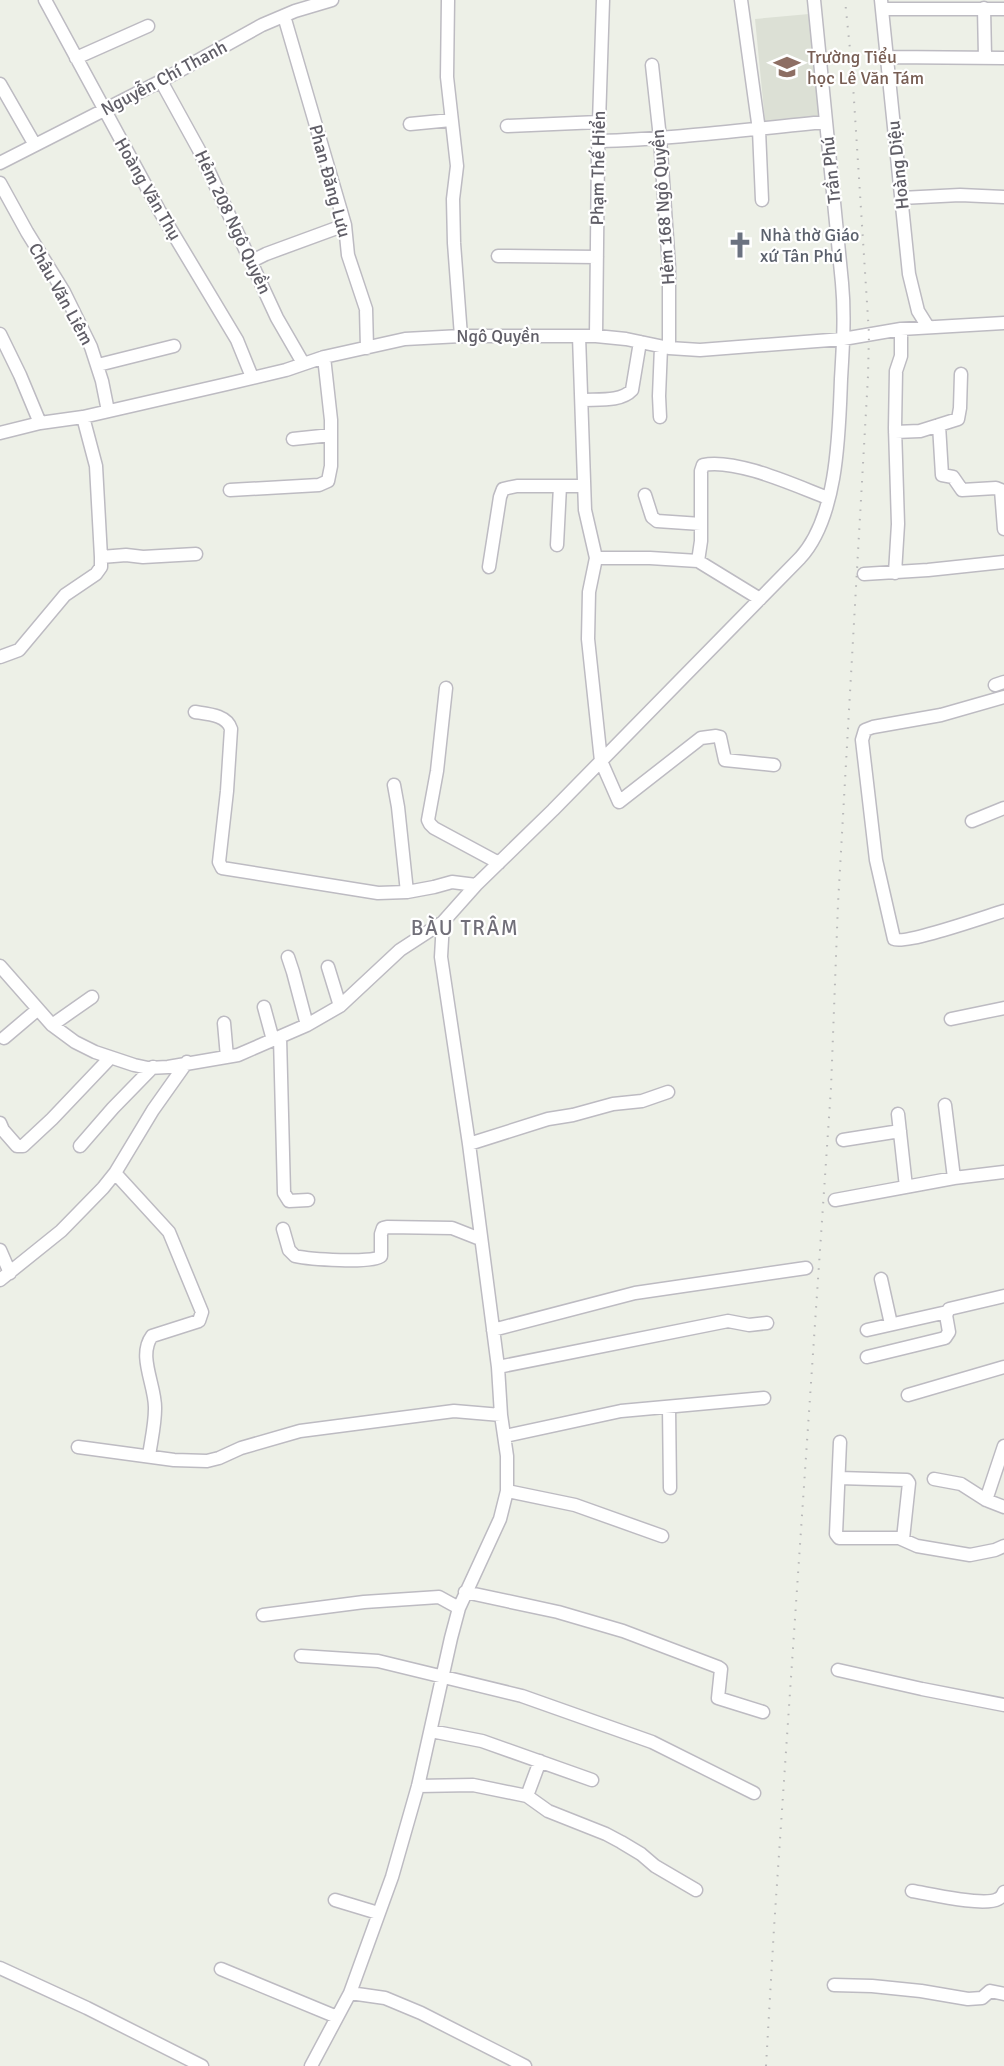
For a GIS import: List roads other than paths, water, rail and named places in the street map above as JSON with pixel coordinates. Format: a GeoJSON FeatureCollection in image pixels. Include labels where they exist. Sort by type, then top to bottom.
{"type":"FeatureCollection","features":[{"type":"Feature","properties":{"kind":"street","name":"Hoàng Văn Thụ"},"geometry":{"type":"LineString","coordinates":[[45,0],[159,210],[237,340],[252,377]]}},
{"type":"Feature","properties":{"kind":"street","name":"Nguyễn Chí Thanh"},"geometry":{"type":"LineString","coordinates":[[0,164],[161,81],[290,9],[332,0]]}},
{"type":"Feature","properties":{"kind":"street"},"geometry":{"type":"LineString","coordinates":[[448,0],[447,77],[457,166],[453,199],[454,243],[461,336]]}},
{"type":"Feature","properties":{"kind":"street","name":"Phạm Thế Hiển"},"geometry":{"type":"LineString","coordinates":[[596,336],[598,141],[603,0]]}},
{"type":"Feature","properties":{"kind":"street"},"geometry":{"type":"LineString","coordinates":[[741,0],[759,129],[762,200]]}},
{"type":"Feature","properties":{"kind":"street","name":"Trần Phú"},"geometry":{"type":"LineString","coordinates":[[0,966],[51,1025],[75,1042],[110,1058],[134,1065],[153,1067],[238,1055],[306,1025],[340,1006],[400,950],[443,921],[811,545],[822,522],[837,451],[843,339],[843,292],[814,0]]}},
{"type":"Feature","properties":{"kind":"street"},"geometry":{"type":"LineString","coordinates":[[882,4],[1004,9]]}},
{"type":"Feature","properties":{"kind":"street","name":"Hoàng Diệu"},"geometry":{"type":"LineString","coordinates":[[882,4],[909,274],[918,311],[928,327]]}},
{"type":"Feature","properties":{"kind":"street"},"geometry":{"type":"LineString","coordinates":[[984,8],[985,57]]}},
{"type":"Feature","properties":{"kind":"street","name":"Phan Đăng Lưu"},"geometry":{"type":"LineString","coordinates":[[290,9],[345,225],[348,255],[366,309],[367,348]]}},
{"type":"Feature","properties":{"kind":"street"},"geometry":{"type":"LineString","coordinates":[[76,57],[148,26]]}},
{"type":"Feature","properties":{"kind":"street"},"geometry":{"type":"LineString","coordinates":[[887,57],[1004,57]]}},
{"type":"Feature","properties":{"kind":"street","name":"Hẻm 168 Ngô Quyền"},"geometry":{"type":"LineString","coordinates":[[652,65],[660,138],[669,267],[665,348],[659,396],[660,417]]}},
{"type":"Feature","properties":{"kind":"street","name":"Hẻm 208 Ngô Quyền"},"geometry":{"type":"LineString","coordinates":[[161,81],[199,150],[277,318],[303,363]]}},
{"type":"Feature","properties":{"kind":"street"},"geometry":{"type":"LineString","coordinates":[[0,84],[35,145]]}},
{"type":"Feature","properties":{"kind":"street"},"geometry":{"type":"LineString","coordinates":[[410,124],[451,120]]}},
{"type":"Feature","properties":{"kind":"street"},"geometry":{"type":"LineString","coordinates":[[507,126],[599,122]]}},
{"type":"Feature","properties":{"kind":"street"},"geometry":{"type":"LineString","coordinates":[[598,141],[660,138],[826,122]]}},
{"type":"Feature","properties":{"kind":"street","name":"Châu Văn Liêm"},"geometry":{"type":"LineString","coordinates":[[0,183],[64,292],[91,347],[98,366],[108,411]]}},
{"type":"Feature","properties":{"kind":"street"},"geometry":{"type":"LineString","coordinates":[[901,198],[960,195],[1004,197]]}},
{"type":"Feature","properties":{"kind":"street"},"geometry":{"type":"LineString","coordinates":[[252,261],[345,225]]}},
{"type":"Feature","properties":{"kind":"street"},"geometry":{"type":"LineString","coordinates":[[498,255],[597,257]]}},
{"type":"Feature","properties":{"kind":"street","name":"Ngô Quyền"},"geometry":{"type":"LineString","coordinates":[[0,433],[40,423],[83,417],[286,370],[324,357],[405,339],[461,336],[596,336],[665,348],[700,350],[843,339],[901,329],[1004,322]]}},
{"type":"Feature","properties":{"kind":"street"},"geometry":{"type":"LineString","coordinates":[[895,573],[896,371],[901,356],[901,329]]}},
{"type":"Feature","properties":{"kind":"street"},"geometry":{"type":"LineString","coordinates":[[0,334],[40,423]]}},
{"type":"Feature","properties":{"kind":"street"},"geometry":{"type":"LineString","coordinates":[[579,336],[585,510],[596,558],[589,592],[588,639],[601,761],[619,802],[701,738],[709,736],[720,737],[724,760],[774,765]]}},
{"type":"Feature","properties":{"kind":"street"},"geometry":{"type":"LineString","coordinates":[[582,400],[622,397],[629,393],[633,384],[640,342]]}},
{"type":"Feature","properties":{"kind":"street"},"geometry":{"type":"LineString","coordinates":[[98,366],[174,346]]}},
{"type":"Feature","properties":{"kind":"street"},"geometry":{"type":"LineString","coordinates":[[230,490],[325,483],[330,477],[331,420],[324,357]]}},
{"type":"Feature","properties":{"kind":"street"},"geometry":{"type":"LineString","coordinates":[[895,432],[920,431],[958,418],[961,374]]}},
{"type":"Feature","properties":{"kind":"street"},"geometry":{"type":"LineString","coordinates":[[0,657],[12,654],[24,645],[65,595],[96,574],[101,567],[96,466],[83,417]]}},
{"type":"Feature","properties":{"kind":"street"},"geometry":{"type":"LineString","coordinates":[[939,425],[942,476],[953,477],[959,489],[962,490],[1002,488],[1004,529]]}},
{"type":"Feature","properties":{"kind":"street"},"geometry":{"type":"LineString","coordinates":[[293,439],[331,435]]}},
{"type":"Feature","properties":{"kind":"street"},"geometry":{"type":"LineString","coordinates":[[698,561],[703,465],[746,468],[828,498]]}},
{"type":"Feature","properties":{"kind":"street"},"geometry":{"type":"LineString","coordinates":[[489,567],[503,489],[517,486],[584,486]]}},
{"type":"Feature","properties":{"kind":"street"},"geometry":{"type":"LineString","coordinates":[[556,545],[560,486]]}},
{"type":"Feature","properties":{"kind":"street"},"geometry":{"type":"LineString","coordinates":[[645,495],[652,517],[657,521],[701,524]]}},
{"type":"Feature","properties":{"kind":"street"},"geometry":{"type":"LineString","coordinates":[[101,557],[159,557],[196,554]]}},
{"type":"Feature","properties":{"kind":"street"},"geometry":{"type":"LineString","coordinates":[[596,558],[698,561],[760,599]]}},
{"type":"Feature","properties":{"kind":"street"},"geometry":{"type":"LineString","coordinates":[[864,574],[1004,562]]}},
{"type":"Feature","properties":{"kind":"street"},"geometry":{"type":"LineString","coordinates":[[446,688],[428,820],[434,828],[499,863]]}},
{"type":"Feature","properties":{"kind":"street"},"geometry":{"type":"LineString","coordinates":[[1004,698],[941,716],[873,727],[863,733],[862,741],[876,860],[894,939],[900,942],[916,938],[1004,911]]}},
{"type":"Feature","properties":{"kind":"street"},"geometry":{"type":"LineString","coordinates":[[195,712],[222,718],[228,722],[231,729],[219,862],[222,868],[363,892],[392,894],[452,882],[476,885]]}},
{"type":"Feature","properties":{"kind":"street"},"geometry":{"type":"LineString","coordinates":[[394,785],[406,892]]}},
{"type":"Feature","properties":{"kind":"street"},"geometry":{"type":"LineString","coordinates":[[972,821],[1004,808]]}},
{"type":"Feature","properties":{"kind":"street"},"geometry":{"type":"LineString","coordinates":[[310,2066],[350,1993],[395,1867],[418,1786],[459,1608],[500,1519],[507,1491],[505,1436],[501,1415],[498,1367],[469,1144],[441,957],[443,921]]}},
{"type":"Feature","properties":{"kind":"street"},"geometry":{"type":"LineString","coordinates":[[288,957],[306,1025]]}},
{"type":"Feature","properties":{"kind":"street"},"geometry":{"type":"LineString","coordinates":[[328,967],[340,1006]]}},
{"type":"Feature","properties":{"kind":"street"},"geometry":{"type":"LineString","coordinates":[[51,1025],[92,997]]}},
{"type":"Feature","properties":{"kind":"street"},"geometry":{"type":"LineString","coordinates":[[264,1007],[277,1038],[284,1193],[289,1200],[308,1200]]}},
{"type":"Feature","properties":{"kind":"street"},"geometry":{"type":"LineString","coordinates":[[951,1019],[1004,1008]]}},
{"type":"Feature","properties":{"kind":"street"},"geometry":{"type":"LineString","coordinates":[[4,1038],[37,1010]]}},
{"type":"Feature","properties":{"kind":"street"},"geometry":{"type":"LineString","coordinates":[[224,1023],[227,1056]]}},
{"type":"Feature","properties":{"kind":"street"},"geometry":{"type":"LineString","coordinates":[[0,1123],[17,1146],[23,1146],[110,1058]]}},
{"type":"Feature","properties":{"kind":"street"},"geometry":{"type":"LineString","coordinates":[[0,1250],[5,1276],[61,1232],[115,1173],[153,1110],[187,1062]]}},
{"type":"Feature","properties":{"kind":"street"},"geometry":{"type":"LineString","coordinates":[[80,1146],[153,1067]]}},
{"type":"Feature","properties":{"kind":"street"},"geometry":{"type":"LineString","coordinates":[[469,1144],[548,1119],[613,1104],[642,1101],[668,1092]]}},
{"type":"Feature","properties":{"kind":"street"},"geometry":{"type":"LineString","coordinates":[[945,1105],[954,1178]]}},
{"type":"Feature","properties":{"kind":"street"},"geometry":{"type":"LineString","coordinates":[[898,1114],[906,1187]]}},
{"type":"Feature","properties":{"kind":"street"},"geometry":{"type":"LineString","coordinates":[[843,1140],[900,1131]]}},
{"type":"Feature","properties":{"kind":"street"},"geometry":{"type":"LineString","coordinates":[[836,1200],[954,1178],[1004,1172]]}},
{"type":"Feature","properties":{"kind":"street"},"geometry":{"type":"LineString","coordinates":[[115,1173],[169,1232],[188,1273],[202,1312],[199,1321],[152,1336],[148,1342],[145,1353],[153,1386],[155,1410],[149,1456]]}},
{"type":"Feature","properties":{"kind":"street"},"geometry":{"type":"LineString","coordinates":[[283,1229],[290,1250],[295,1256],[325,1259],[370,1261],[379,1259],[381,1234],[383,1228],[387,1227],[453,1228],[480,1239]]}},
{"type":"Feature","properties":{"kind":"street"},"geometry":{"type":"LineString","coordinates":[[493,1330],[635,1293],[806,1268]]}},
{"type":"Feature","properties":{"kind":"street"},"geometry":{"type":"LineString","coordinates":[[881,1279],[891,1324]]}},
{"type":"Feature","properties":{"kind":"street"},"geometry":{"type":"LineString","coordinates":[[867,1330],[1004,1296]]}},
{"type":"Feature","properties":{"kind":"street"},"geometry":{"type":"LineString","coordinates":[[867,1357],[945,1338],[949,1332],[947,1312]]}},
{"type":"Feature","properties":{"kind":"street"},"geometry":{"type":"LineString","coordinates":[[498,1367],[728,1321],[749,1325],[767,1323]]}},
{"type":"Feature","properties":{"kind":"street"},"geometry":{"type":"LineString","coordinates":[[908,1395],[1004,1367]]}},
{"type":"Feature","properties":{"kind":"street"},"geometry":{"type":"LineString","coordinates":[[505,1436],[621,1412],[764,1398]]}},
{"type":"Feature","properties":{"kind":"street"},"geometry":{"type":"LineString","coordinates":[[669,1407],[670,1488]]}},
{"type":"Feature","properties":{"kind":"street"},"geometry":{"type":"LineString","coordinates":[[78,1447],[207,1461],[300,1431],[454,1411],[501,1415]]}},
{"type":"Feature","properties":{"kind":"street"},"geometry":{"type":"LineString","coordinates":[[840,1442],[836,1534],[838,1537],[894,1537],[917,1546],[970,1555],[996,1550],[1004,1545]]}},
{"type":"Feature","properties":{"kind":"street"},"geometry":{"type":"LineString","coordinates":[[986,1500],[1004,1446]]}},
{"type":"Feature","properties":{"kind":"street"},"geometry":{"type":"LineString","coordinates":[[839,1478],[907,1480],[909,1483],[903,1539]]}},
{"type":"Feature","properties":{"kind":"street"},"geometry":{"type":"LineString","coordinates":[[934,1479],[961,1484],[986,1500],[1004,1507]]}},
{"type":"Feature","properties":{"kind":"street"},"geometry":{"type":"LineString","coordinates":[[507,1491],[575,1505],[662,1536]]}},
{"type":"Feature","properties":{"kind":"street"},"geometry":{"type":"LineString","coordinates":[[465,1592],[558,1611],[622,1631],[718,1667],[722,1673],[718,1698],[763,1712]]}},
{"type":"Feature","properties":{"kind":"street"},"geometry":{"type":"LineString","coordinates":[[263,1615],[364,1602],[439,1597],[459,1608]]}},
{"type":"Feature","properties":{"kind":"street"},"geometry":{"type":"LineString","coordinates":[[301,1656],[378,1661],[522,1696],[652,1742],[754,1793]]}},
{"type":"Feature","properties":{"kind":"street"},"geometry":{"type":"LineString","coordinates":[[838,1670],[1004,1704]]}},
{"type":"Feature","properties":{"kind":"street"},"geometry":{"type":"LineString","coordinates":[[431,1731],[482,1741],[592,1780]]}},
{"type":"Feature","properties":{"kind":"street"},"geometry":{"type":"LineString","coordinates":[[526,1796],[540,1761]]}},
{"type":"Feature","properties":{"kind":"street"},"geometry":{"type":"LineString","coordinates":[[418,1786],[472,1785],[526,1796],[548,1811],[621,1842],[655,1866],[696,1890]]}},
{"type":"Feature","properties":{"kind":"street"},"geometry":{"type":"LineString","coordinates":[[912,1891],[983,1901],[996,1900],[1004,1892]]}},
{"type":"Feature","properties":{"kind":"street"},"geometry":{"type":"LineString","coordinates":[[334,1900],[378,1913]]}},
{"type":"Feature","properties":{"kind":"street"},"geometry":{"type":"LineString","coordinates":[[3,1969],[202,2066]]}},
{"type":"Feature","properties":{"kind":"street"},"geometry":{"type":"LineString","coordinates":[[221,1969],[337,2017]]}},
{"type":"Feature","properties":{"kind":"street"},"geometry":{"type":"LineString","coordinates":[[834,1985],[901,1989],[968,2000],[982,1998],[990,1991],[1004,1994]]}},
{"type":"Feature","properties":{"kind":"street"},"geometry":{"type":"LineString","coordinates":[[350,1993],[385,1998],[421,2013],[525,2066]]}},
{"type":"Feature","properties":{"kind":"railway"},"geometry":{"type":"LineString","coordinates":[[766,2066],[831,1088],[838,904],[868,376],[869,334],[852,69],[845,0]]}},
{"type":"Feature","properties":{"kind":"place","name":"Trường Tiểu học Lê Văn Tám"},"geometry":{"type":"Point","coordinates":[787,67]}},
{"type":"Feature","properties":{"kind":"place","name":"Nhà thờ Giáo xứ Tân Phú"},"geometry":{"type":"Point","coordinates":[740,245]}},
{"type":"Feature","properties":{"kind":"district","name":"BÀU TRÂM"},"geometry":{"type":"Point","coordinates":[465,928]}}]}
